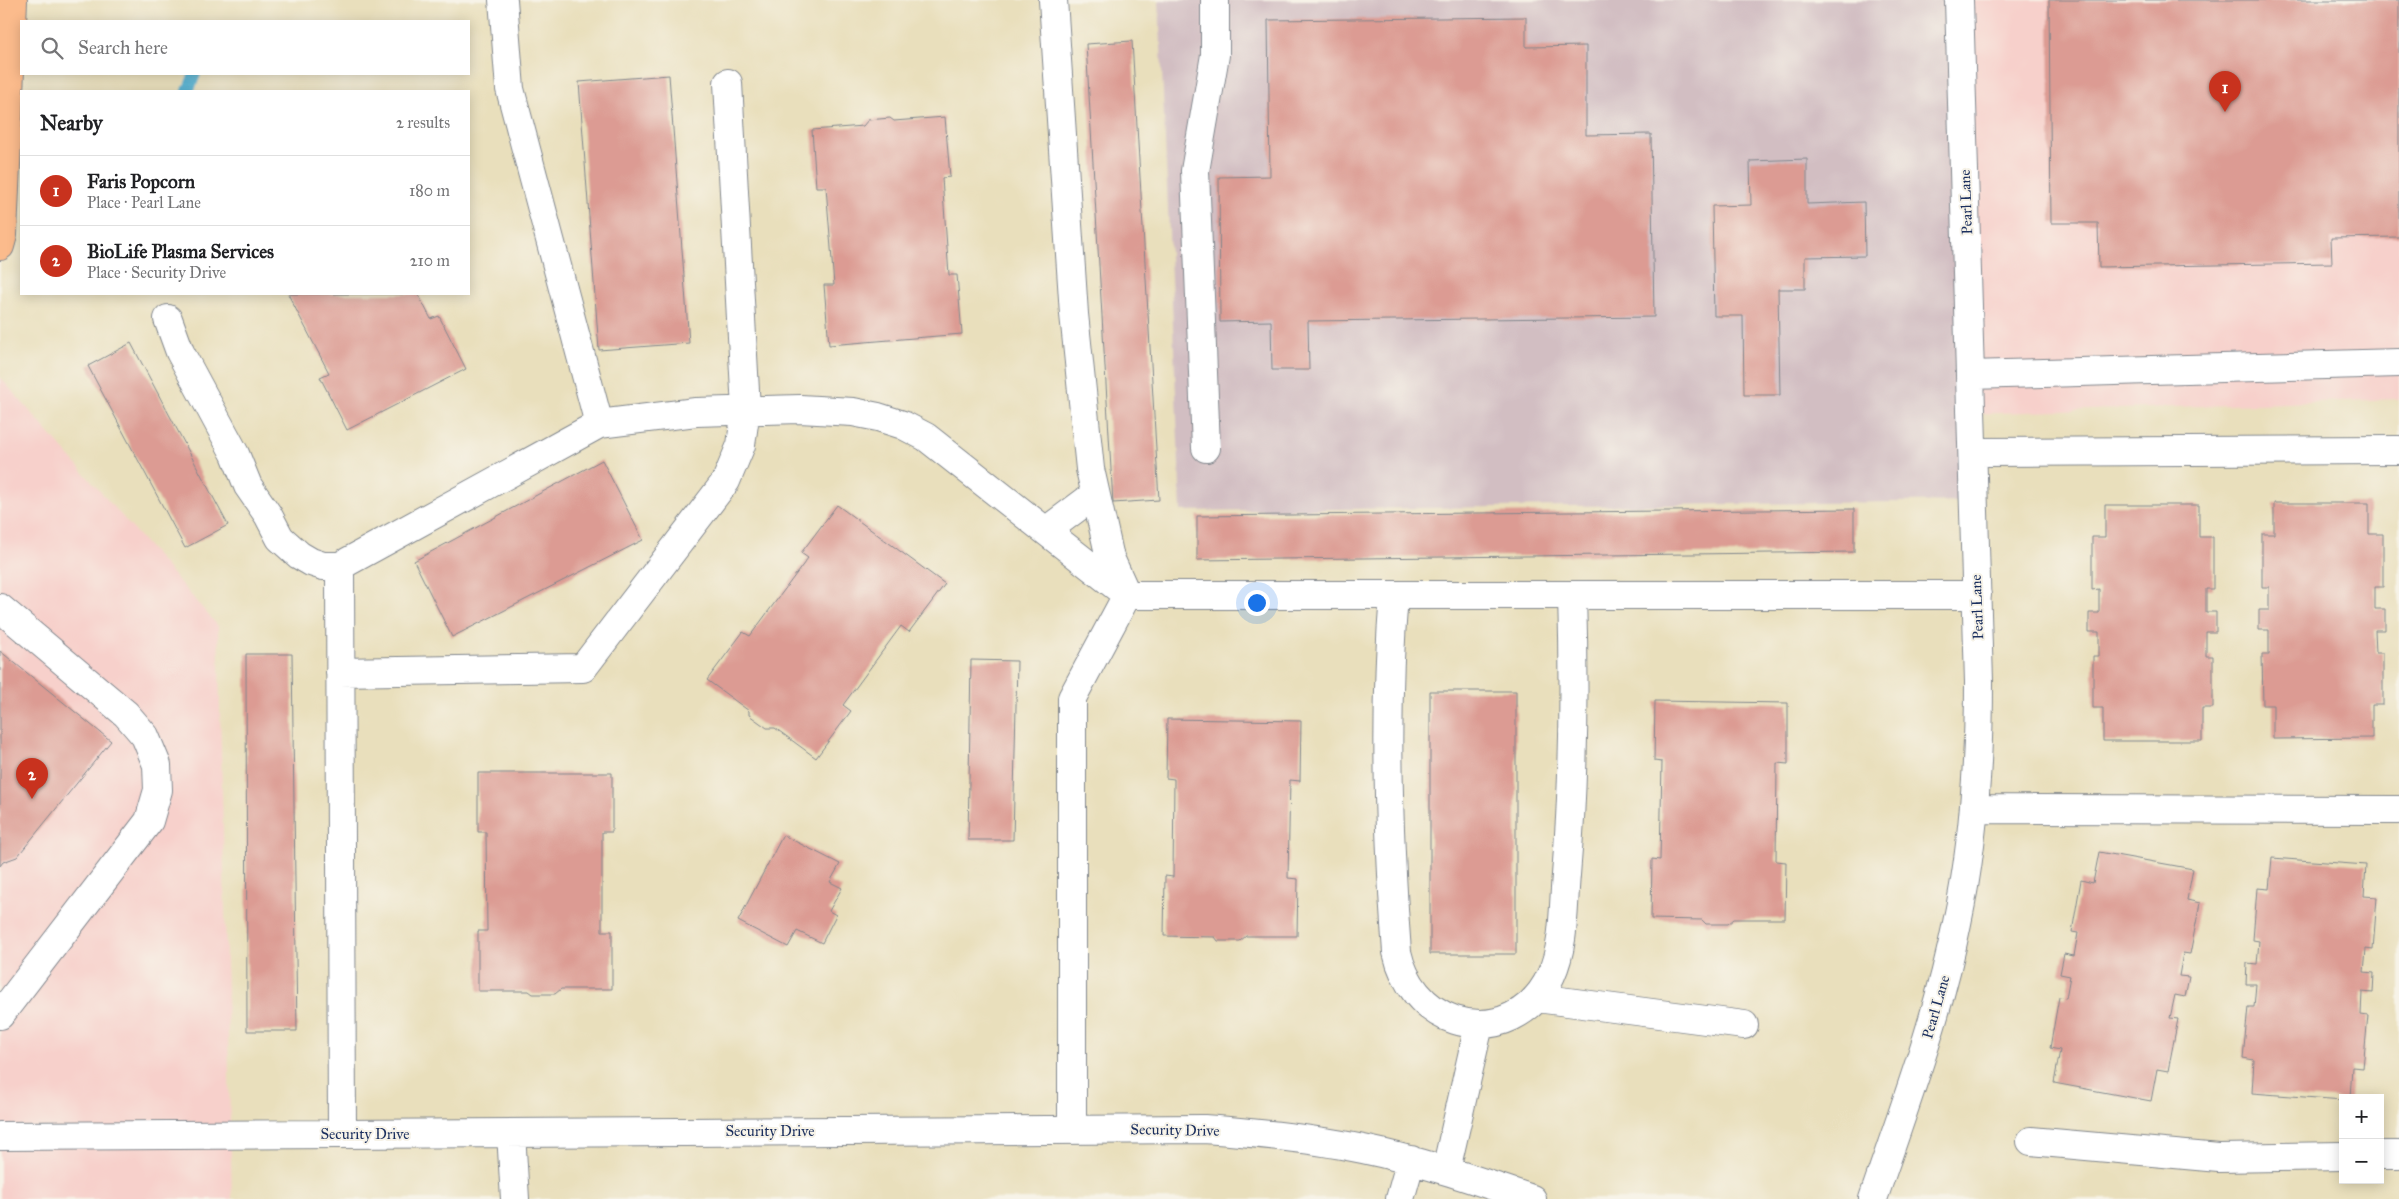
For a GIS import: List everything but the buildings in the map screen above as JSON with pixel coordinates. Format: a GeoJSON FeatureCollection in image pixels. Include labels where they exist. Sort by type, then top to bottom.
{"type":"FeatureCollection","features":[{"type":"Feature","properties":{"kind":"main road"},"geometry":{"type":"LineString","coordinates":[[0,246],[3,235],[13,0]]}},
{"type":"Feature","properties":{"kind":"street"},"geometry":{"type":"LineString","coordinates":[[502,0],[510,89],[599,424]]}},
{"type":"Feature","properties":{"kind":"street"},"geometry":{"type":"LineString","coordinates":[[1053,0],[1074,314],[1094,495],[1110,558],[1119,583],[1127,595]]}},
{"type":"Feature","properties":{"kind":"street"},"geometry":{"type":"LineString","coordinates":[[1206,448],[1195,171],[1215,55],[1215,0]]}},
{"type":"Feature","properties":{"kind":"street","name":"Pearl Lane"},"geometry":{"type":"LineString","coordinates":[[1873,1199],[1942,989],[1959,914],[1975,809],[1980,733],[1974,452],[1959,0]]}},
{"type":"Feature","properties":{"kind":"street"},"geometry":{"type":"LineString","coordinates":[[340,672],[582,668],[726,481],[741,445],[746,409],[728,83]]}},
{"type":"Feature","properties":{"kind":"street"},"geometry":{"type":"LineString","coordinates":[[168,319],[180,352],[235,454],[248,486],[268,514],[280,538],[299,555],[323,566],[340,566],[599,424],[657,416],[746,409],[853,412],[903,425],[926,437],[1127,595],[1977,595]]}},
{"type":"Feature","properties":{"kind":"street"},"geometry":{"type":"LineString","coordinates":[[1971,375],[2399,363]]}},
{"type":"Feature","properties":{"kind":"street"},"geometry":{"type":"LineString","coordinates":[[1974,452],[2399,450]]}},
{"type":"Feature","properties":{"kind":"street"},"geometry":{"type":"LineString","coordinates":[[1046,531],[1094,495]]}},
{"type":"Feature","properties":{"kind":"street"},"geometry":{"type":"LineString","coordinates":[[340,566],[342,1134]]}},
{"type":"Feature","properties":{"kind":"street"},"geometry":{"type":"LineString","coordinates":[[1072,1129],[1072,698],[1127,595]]}},
{"type":"Feature","properties":{"kind":"street"},"geometry":{"type":"LineString","coordinates":[[1394,595],[1388,717],[1389,808],[1397,952],[1400,964],[1411,988],[1429,1006],[1452,1019],[1480,1025],[1505,1021],[1528,1007],[1536,998],[1555,964],[1564,899],[1574,744],[1572,595]]}},
{"type":"Feature","properties":{"kind":"street"},"geometry":{"type":"LineString","coordinates":[[0,608],[126,714],[145,736],[157,765],[158,790],[149,821],[0,1015]]}},
{"type":"Feature","properties":{"kind":"street"},"geometry":{"type":"LineString","coordinates":[[1975,809],[2399,810]]}},
{"type":"Feature","properties":{"kind":"street"},"geometry":{"type":"LineString","coordinates":[[1536,998],[1744,1025]]}},
{"type":"Feature","properties":{"kind":"street"},"geometry":{"type":"LineString","coordinates":[[1446,1170],[1480,1025]]}},
{"type":"Feature","properties":{"kind":"street","name":"Security Drive"},"geometry":{"type":"LineString","coordinates":[[0,1136],[1204,1129],[1257,1133],[1346,1146],[1411,1160],[1532,1199]]}},
{"type":"Feature","properties":{"kind":"street"},"geometry":{"type":"LineString","coordinates":[[511,1133],[515,1199]]}},
{"type":"Feature","properties":{"kind":"street"},"geometry":{"type":"LineString","coordinates":[[2031,1141],[2219,1158],[2339,1156]]}},
{"type":"Feature","properties":{"kind":"street"},"geometry":{"type":"LineString","coordinates":[[2384,1155],[2399,1155]]}},
{"type":"Feature","properties":{"kind":"street"},"geometry":{"type":"LineString","coordinates":[[1400,1199],[1411,1160]]}},
{"type":"Feature","properties":{"kind":"shaded area"},"geometry":{"type":"Polygon","coordinates":[[[1159,0],[1959,0],[1975,501],[1181,511],[1159,0]]]}},
{"type":"Feature","properties":{"kind":"shaded area"},"geometry":{"type":"Polygon","coordinates":[[[1959,0],[2399,0],[2399,399],[1972,414],[1959,0]]]}},
{"type":"Feature","properties":{"kind":"shaded area"},"geometry":{"type":"Polygon","coordinates":[[[0,377],[218,626],[232,1199],[0,1199],[0,377]]]}},
{"type":"Feature","properties":{"kind":"waterway"},"geometry":{"type":"LineString","coordinates":[[188,90],[195,75]]}},
{"type":"Feature","properties":{"kind":"place","name":"Faris Popcorn"},"geometry":{"type":"Point","coordinates":[2225,112]}},
{"type":"Feature","properties":{"kind":"place","name":"BioLife Plasma Services"},"geometry":{"type":"Point","coordinates":[32,799]}}]}
